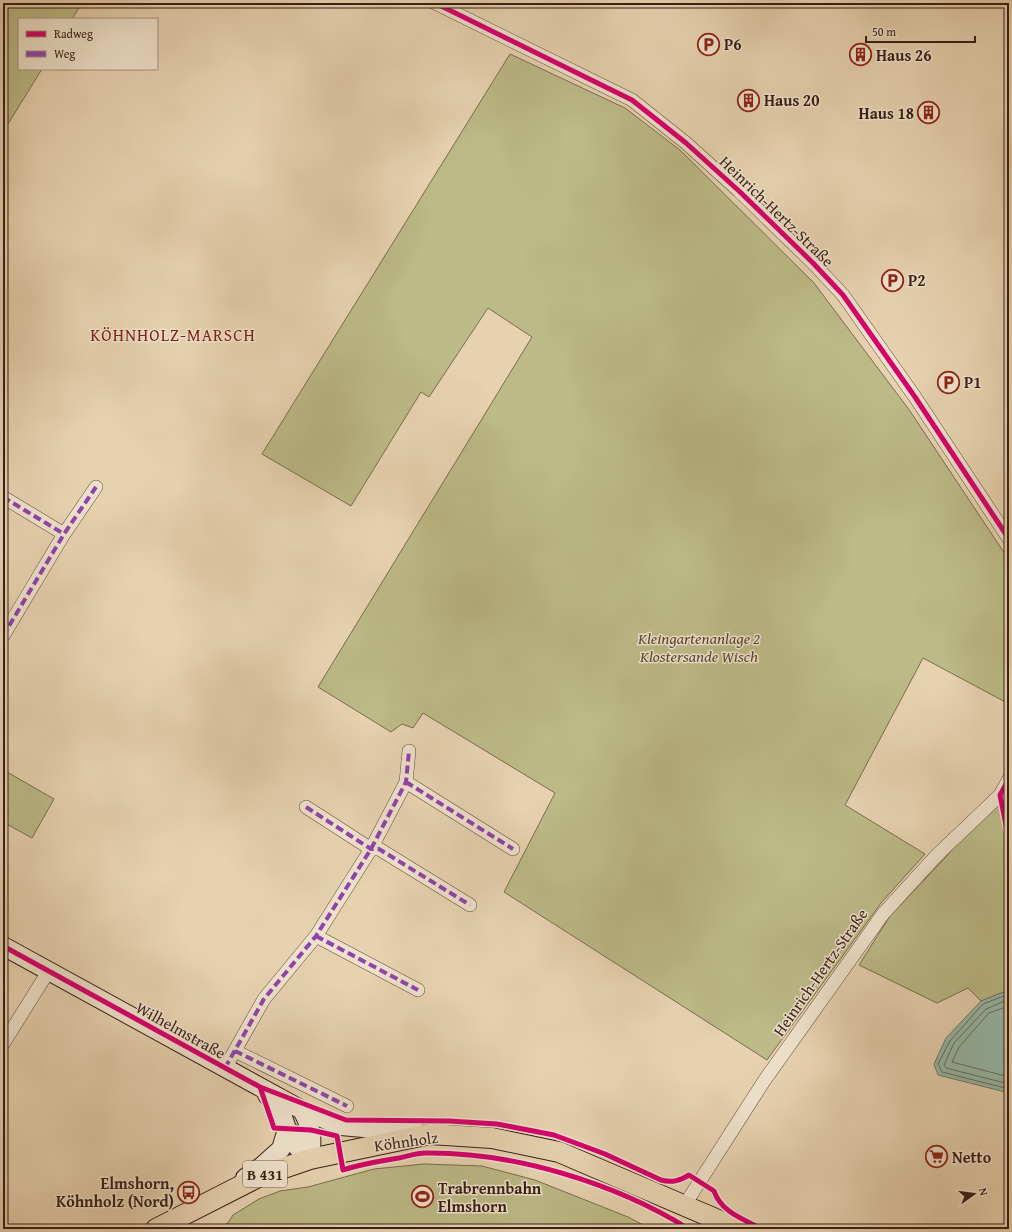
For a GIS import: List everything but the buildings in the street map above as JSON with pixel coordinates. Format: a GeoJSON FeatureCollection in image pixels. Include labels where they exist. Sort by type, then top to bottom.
{"type":"FeatureCollection","features":[{"type":"Feature","properties":{"kind":"main road","name":"Wilhelmstraße"},"geometry":{"type":"LineString","coordinates":[[3,946],[302,1110],[341,1126],[430,1134]]}},
{"type":"Feature","properties":{"kind":"main road","name":"Wilhelmstraße"},"geometry":{"type":"LineString","coordinates":[[260,1087],[281,1111],[297,1147],[310,1159]]}},
{"type":"Feature","properties":{"kind":"main road"},"geometry":{"type":"LineString","coordinates":[[302,1110],[311,1130],[312,1143],[310,1159]]}},
{"type":"Feature","properties":{"kind":"main road"},"geometry":{"type":"LineString","coordinates":[[222,1194],[262,1166],[281,1149],[288,1129]]}},
{"type":"Feature","properties":{"kind":"main road","name":"Köhnholz"},"geometry":{"type":"LineString","coordinates":[[156,1229],[222,1194],[260,1176],[310,1159],[430,1134],[492,1138],[559,1152],[684,1206]]}},
{"type":"Feature","properties":{"kind":"main road","name":"B 431"},"geometry":{"type":"LineString","coordinates":[[684,1206],[718,1229]]}},
{"type":"Feature","properties":{"kind":"main road","name":"B 431"},"geometry":{"type":"LineString","coordinates":[[684,1206],[739,1229]]}},
{"type":"Feature","properties":{"kind":"street","name":"Heinrich-Hertz-Straße"},"geometry":{"type":"LineString","coordinates":[[435,3],[632,100],[686,142],[739,191],[813,263],[843,295],[915,397],[1009,539]]}},
{"type":"Feature","properties":{"kind":"street"},"geometry":{"type":"LineString","coordinates":[[3,636],[64,534],[96,487]]}},
{"type":"Feature","properties":{"kind":"street"},"geometry":{"type":"LineString","coordinates":[[3,497],[64,534]]}},
{"type":"Feature","properties":{"kind":"street"},"geometry":{"type":"LineString","coordinates":[[225,1068],[264,999],[316,936],[371,849],[406,782],[409,751]]}},
{"type":"Feature","properties":{"kind":"street","name":"Heinrich-Hertz-Straße"},"geometry":{"type":"LineString","coordinates":[[684,1206],[764,1081],[883,914],[936,856],[1000,795],[1009,779]]}},
{"type":"Feature","properties":{"kind":"street"},"geometry":{"type":"LineString","coordinates":[[406,782],[512,849]]}},
{"type":"Feature","properties":{"kind":"street"},"geometry":{"type":"LineString","coordinates":[[306,807],[371,849],[379,849],[470,905]]}},
{"type":"Feature","properties":{"kind":"street"},"geometry":{"type":"LineString","coordinates":[[316,936],[418,990]]}},
{"type":"Feature","properties":{"kind":"street"},"geometry":{"type":"LineString","coordinates":[[3,1044],[48,972]]}},
{"type":"Feature","properties":{"kind":"street"},"geometry":{"type":"LineString","coordinates":[[235,1051],[347,1106]]}},
{"type":"Feature","properties":{"kind":"green space"},"geometry":{"type":"Polygon","coordinates":[[[3,3],[82,3],[73,18],[18,18],[18,70],[41,70],[3,132],[3,3]]]}},
{"type":"Feature","properties":{"kind":"green space","name":"Kleingartenanlage 2 Klostersande Wisch"},"geometry":{"type":"Polygon","coordinates":[[[510,54],[625,108],[680,150],[814,283],[910,411],[1009,560],[1009,704],[923,658],[845,805],[925,854],[881,903],[767,1060],[504,892],[555,793],[423,713],[413,728],[402,724],[391,732],[318,687],[532,337],[488,308],[429,397],[421,392],[351,506],[262,454],[510,54]]]}},
{"type":"Feature","properties":{"kind":"green space"},"geometry":{"type":"Polygon","coordinates":[[[7,772],[54,799],[32,838],[3,822],[3,778],[7,772]]]}},
{"type":"Feature","properties":{"kind":"green space"},"geometry":{"type":"Polygon","coordinates":[[[1005,789],[1005,834],[1009,847],[1009,990],[981,1001],[968,988],[937,1003],[859,965],[890,916],[944,859],[1005,789]]]}},
{"type":"Feature","properties":{"kind":"green space","name":"Trabrennbahn Elmshorn"},"geometry":{"type":"Polygon","coordinates":[[[424,1164],[482,1166],[535,1180],[628,1217],[651,1229],[216,1229],[228,1223],[233,1215],[259,1199],[280,1191],[308,1187],[374,1169],[424,1164]]]}},
{"type":"Feature","properties":{"kind":"water"},"geometry":{"type":"Polygon","coordinates":[[[1009,990],[1009,1093],[938,1075],[934,1064],[946,1038],[981,1001],[1009,990]]]}},
{"type":"Feature","properties":{"kind":"marked path"},"geometry":{"type":"LineString","coordinates":[[3,636],[64,534],[96,487]]}},
{"type":"Feature","properties":{"kind":"marked path"},"geometry":{"type":"LineString","coordinates":[[3,497],[64,534]]}},
{"type":"Feature","properties":{"kind":"marked path"},"geometry":{"type":"LineString","coordinates":[[225,1068],[264,999],[316,936],[371,849],[406,782],[409,751]]}},
{"type":"Feature","properties":{"kind":"marked path"},"geometry":{"type":"LineString","coordinates":[[406,782],[513,849]]}},
{"type":"Feature","properties":{"kind":"marked path"},"geometry":{"type":"LineString","coordinates":[[306,807],[371,849],[379,849],[470,905]]}},
{"type":"Feature","properties":{"kind":"marked path"},"geometry":{"type":"LineString","coordinates":[[316,936],[418,990]]}},
{"type":"Feature","properties":{"kind":"marked path"},"geometry":{"type":"LineString","coordinates":[[235,1051],[347,1106]]}},
{"type":"Feature","properties":{"kind":"cycle path"},"geometry":{"type":"LineString","coordinates":[[435,3],[632,100],[686,143],[739,191],[813,263],[843,295],[915,397],[1009,539]]}},
{"type":"Feature","properties":{"kind":"cycle path"},"geometry":{"type":"LineString","coordinates":[[1009,779],[1000,795],[1009,840]]}},
{"type":"Feature","properties":{"kind":"cycle path"},"geometry":{"type":"LineString","coordinates":[[3,946],[260,1087],[346,1120],[449,1121],[497,1124],[554,1135],[605,1154],[661,1180],[675,1181],[689,1175],[714,1191],[717,1198],[727,1210],[762,1229]]}},
{"type":"Feature","properties":{"kind":"cycle path"},"geometry":{"type":"LineString","coordinates":[[260,1087],[274,1128],[311,1130],[337,1136],[343,1170],[364,1164],[423,1153],[460,1154],[494,1158],[528,1164],[563,1173],[596,1184],[660,1212],[689,1229]]}},
{"type":"Feature","properties":{"kind":"place","name":"P6"},"geometry":{"type":"Point","coordinates":[709,44]}},
{"type":"Feature","properties":{"kind":"place","name":"Haus 26"},"geometry":{"type":"Point","coordinates":[860,55]}},
{"type":"Feature","properties":{"kind":"place","name":"Haus 20"},"geometry":{"type":"Point","coordinates":[749,100]}},
{"type":"Feature","properties":{"kind":"place","name":"Haus 18"},"geometry":{"type":"Point","coordinates":[929,113]}},
{"type":"Feature","properties":{"kind":"place","name":"P2"},"geometry":{"type":"Point","coordinates":[892,280]}},
{"type":"Feature","properties":{"kind":"place","name":"P1"},"geometry":{"type":"Point","coordinates":[948,382]}},
{"type":"Feature","properties":{"kind":"place","name":"Netto"},"geometry":{"type":"Point","coordinates":[936,1157]}},
{"type":"Feature","properties":{"kind":"place","name":"Elmshorn, Köhnholz (Nord)"},"geometry":{"type":"Point","coordinates":[189,1192]}},
{"type":"Feature","properties":{"kind":"place","name":"Trabrennbahn Elmshorn"},"geometry":{"type":"Point","coordinates":[422,1197]}},
{"type":"Feature","properties":{"kind":"district","name":"KÖHNHOLZ-MARSCH"},"geometry":{"type":"Point","coordinates":[173,334]}}]}
